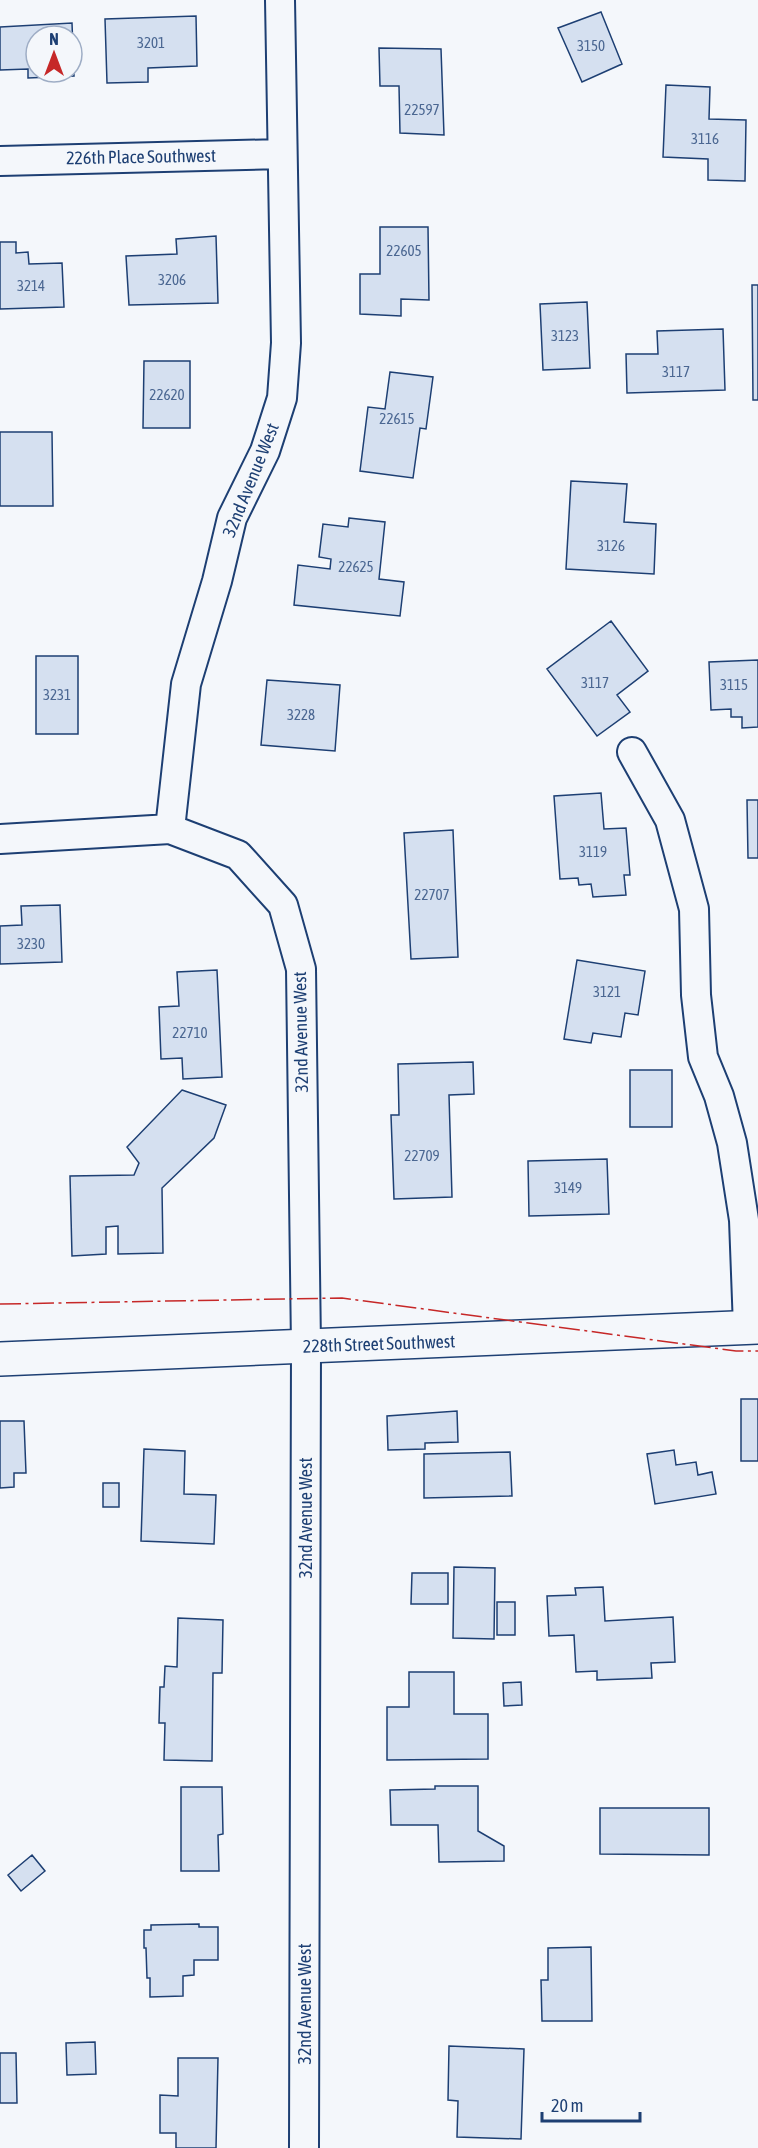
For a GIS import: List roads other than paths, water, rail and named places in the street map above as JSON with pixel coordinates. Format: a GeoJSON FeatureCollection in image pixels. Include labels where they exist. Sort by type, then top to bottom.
{"type":"FeatureCollection","features":[{"type":"Feature","properties":{"kind":"main road","name":"228th Street Southwest"},"geometry":{"type":"LineString","coordinates":[[0,1359],[753,1327]]}},
{"type":"Feature","properties":{"kind":"street","name":"32nd Avenue West"},"geometry":{"type":"LineString","coordinates":[[280,0],[286,343],[282,398],[264,452],[232,518],[217,581],[186,684],[170,829],[238,855],[283,905],[301,969],[306,1346],[304,2148]]}},
{"type":"Feature","properties":{"kind":"street","name":"226th Place Southwest"},"geometry":{"type":"LineString","coordinates":[[0,161],[281,154]]}},
{"type":"Feature","properties":{"kind":"street"},"geometry":{"type":"LineString","coordinates":[[632,752],[670,820],[693,909],[696,995],[703,1057],[732,1143],[744,1220],[753,1327]]}},
{"type":"Feature","properties":{"kind":"street"},"geometry":{"type":"LineString","coordinates":[[0,839],[170,829]]}}]}
